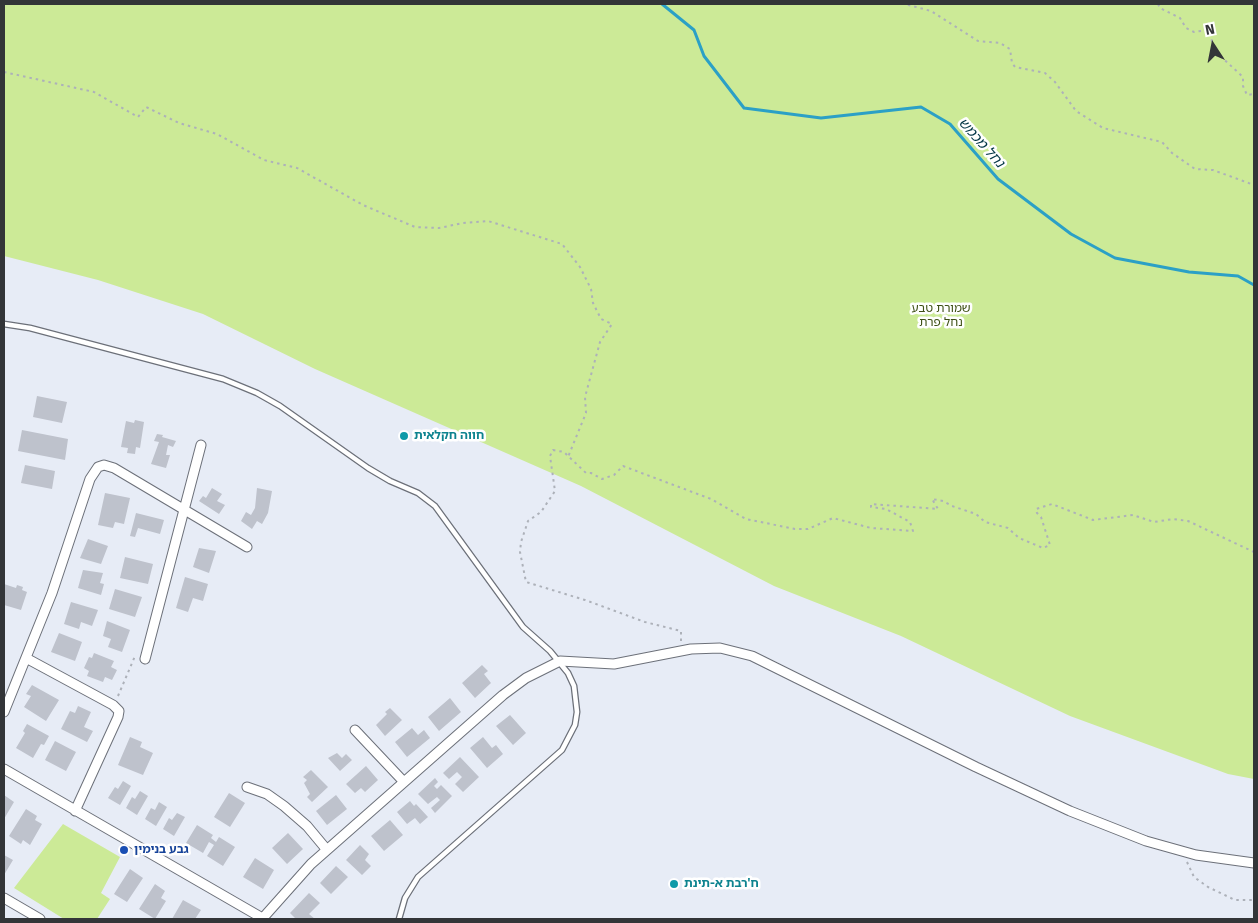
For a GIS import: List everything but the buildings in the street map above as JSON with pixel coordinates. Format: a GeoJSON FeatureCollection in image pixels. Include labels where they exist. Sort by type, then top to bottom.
{"type":"FeatureCollection","features":[{"type":"Feature","properties":{"kind":"street"},"geometry":{"type":"LineString","coordinates":[[145,659],[201,445]]}},
{"type":"Feature","properties":{"kind":"street"},"geometry":{"type":"LineString","coordinates":[[4,712],[62,568],[90,479],[95,469],[104,466],[114,468],[247,547]]}},
{"type":"Feature","properties":{"kind":"street"},"geometry":{"type":"LineString","coordinates":[[4,770],[263,919],[299,876],[327,850],[514,686],[540,670],[560,661],[614,664],[681,651],[720,648],[752,656],[976,767],[1070,810],[1146,841],[1182,851],[1254,863]]}},
{"type":"Feature","properties":{"kind":"street"},"geometry":{"type":"LineString","coordinates":[[26,658],[114,706],[119,711],[118,717],[75,810]]}},
{"type":"Feature","properties":{"kind":"street"},"geometry":{"type":"LineString","coordinates":[[355,730],[404,782]]}},
{"type":"Feature","properties":{"kind":"street"},"geometry":{"type":"LineString","coordinates":[[247,786],[267,794],[284,806],[311,830],[327,850]]}},
{"type":"Feature","properties":{"kind":"street"},"geometry":{"type":"LineString","coordinates":[[4,898],[40,919]]}},
{"type":"Feature","properties":{"kind":"lane"},"geometry":{"type":"LineString","coordinates":[[4,324],[34,329],[223,379],[273,402],[368,468],[388,480],[418,493],[435,506],[522,628],[560,661],[568,673],[577,699],[575,726],[570,738],[551,762],[418,877],[405,898],[399,919]]}},
{"type":"Feature","properties":{"kind":"path"},"geometry":{"type":"LineString","coordinates":[[882,4],[905,4],[931,11],[978,41],[1000,43],[1010,49],[1012,63],[1015,67],[1045,73],[1060,88],[1076,111],[1103,128],[1162,142],[1172,153],[1195,169],[1213,170],[1254,185]]}},
{"type":"Feature","properties":{"kind":"path"},"geometry":{"type":"LineString","coordinates":[[1158,4],[1160,8],[1175,14],[1186,28],[1194,32],[1208,30],[1216,52],[1243,77],[1243,86],[1247,95],[1254,94]]}},
{"type":"Feature","properties":{"kind":"path"},"geometry":{"type":"LineString","coordinates":[[4,72],[94,92],[138,117],[146,108],[179,123],[217,134],[264,160],[298,168],[363,205],[415,226],[439,228],[463,223],[488,222],[562,244],[580,268],[591,289],[593,303],[601,319],[612,324],[600,342],[585,398],[586,413],[568,457]]}},
{"type":"Feature","properties":{"kind":"path"},"geometry":{"type":"LineString","coordinates":[[681,651],[681,631],[636,619],[585,600],[526,582],[520,552],[521,542],[528,521],[541,512],[555,491],[550,456],[552,450],[564,452],[586,473],[591,473],[602,479],[614,475],[623,466],[711,499],[746,519],[795,529],[808,528],[833,518],[871,528],[913,531],[910,522],[886,509],[871,507],[870,504],[938,509],[932,499],[942,500],[952,506],[976,514],[985,522],[1008,528],[1019,538],[1043,548],[1050,545],[1041,517],[1036,509],[1052,504],[1093,520],[1133,515],[1154,522],[1173,519],[1188,521],[1254,552]]}},
{"type":"Feature","properties":{"kind":"path"},"geometry":{"type":"LineString","coordinates":[[114,706],[134,655],[145,659]]}},
{"type":"Feature","properties":{"kind":"path"},"geometry":{"type":"LineString","coordinates":[[1182,851],[1194,877],[1208,887],[1235,900],[1254,900]]}},
{"type":"Feature","properties":{"kind":"green space","name":"שמורת טבע נחל פרת"},"geometry":{"type":"Polygon","coordinates":[[[4,4],[1254,4],[1254,779],[1228,774],[1070,716],[901,636],[774,586],[581,486],[315,369],[203,314],[98,280],[4,256],[4,4]]]}},
{"type":"Feature","properties":{"kind":"green space"},"geometry":{"type":"Polygon","coordinates":[[[63,824],[120,857],[101,893],[110,899],[97,919],[64,919],[14,888],[63,824]]]}},
{"type":"Feature","properties":{"kind":"waterway","name":"נחל מכמש"},"geometry":{"type":"LineString","coordinates":[[662,4],[694,30],[704,56],[744,108],[821,118],[921,107],[950,124],[998,179],[1071,234],[1115,258],[1189,272],[1238,276],[1254,285]]}},
{"type":"Feature","properties":{"kind":"place","name":"חווה חקלאית"},"geometry":{"type":"Point","coordinates":[404,436]}},
{"type":"Feature","properties":{"kind":"place","name":"גבע בנימין"},"geometry":{"type":"Point","coordinates":[124,850]}},
{"type":"Feature","properties":{"kind":"place","name":"ח'רבת א-תינת"},"geometry":{"type":"Point","coordinates":[674,884]}}]}
